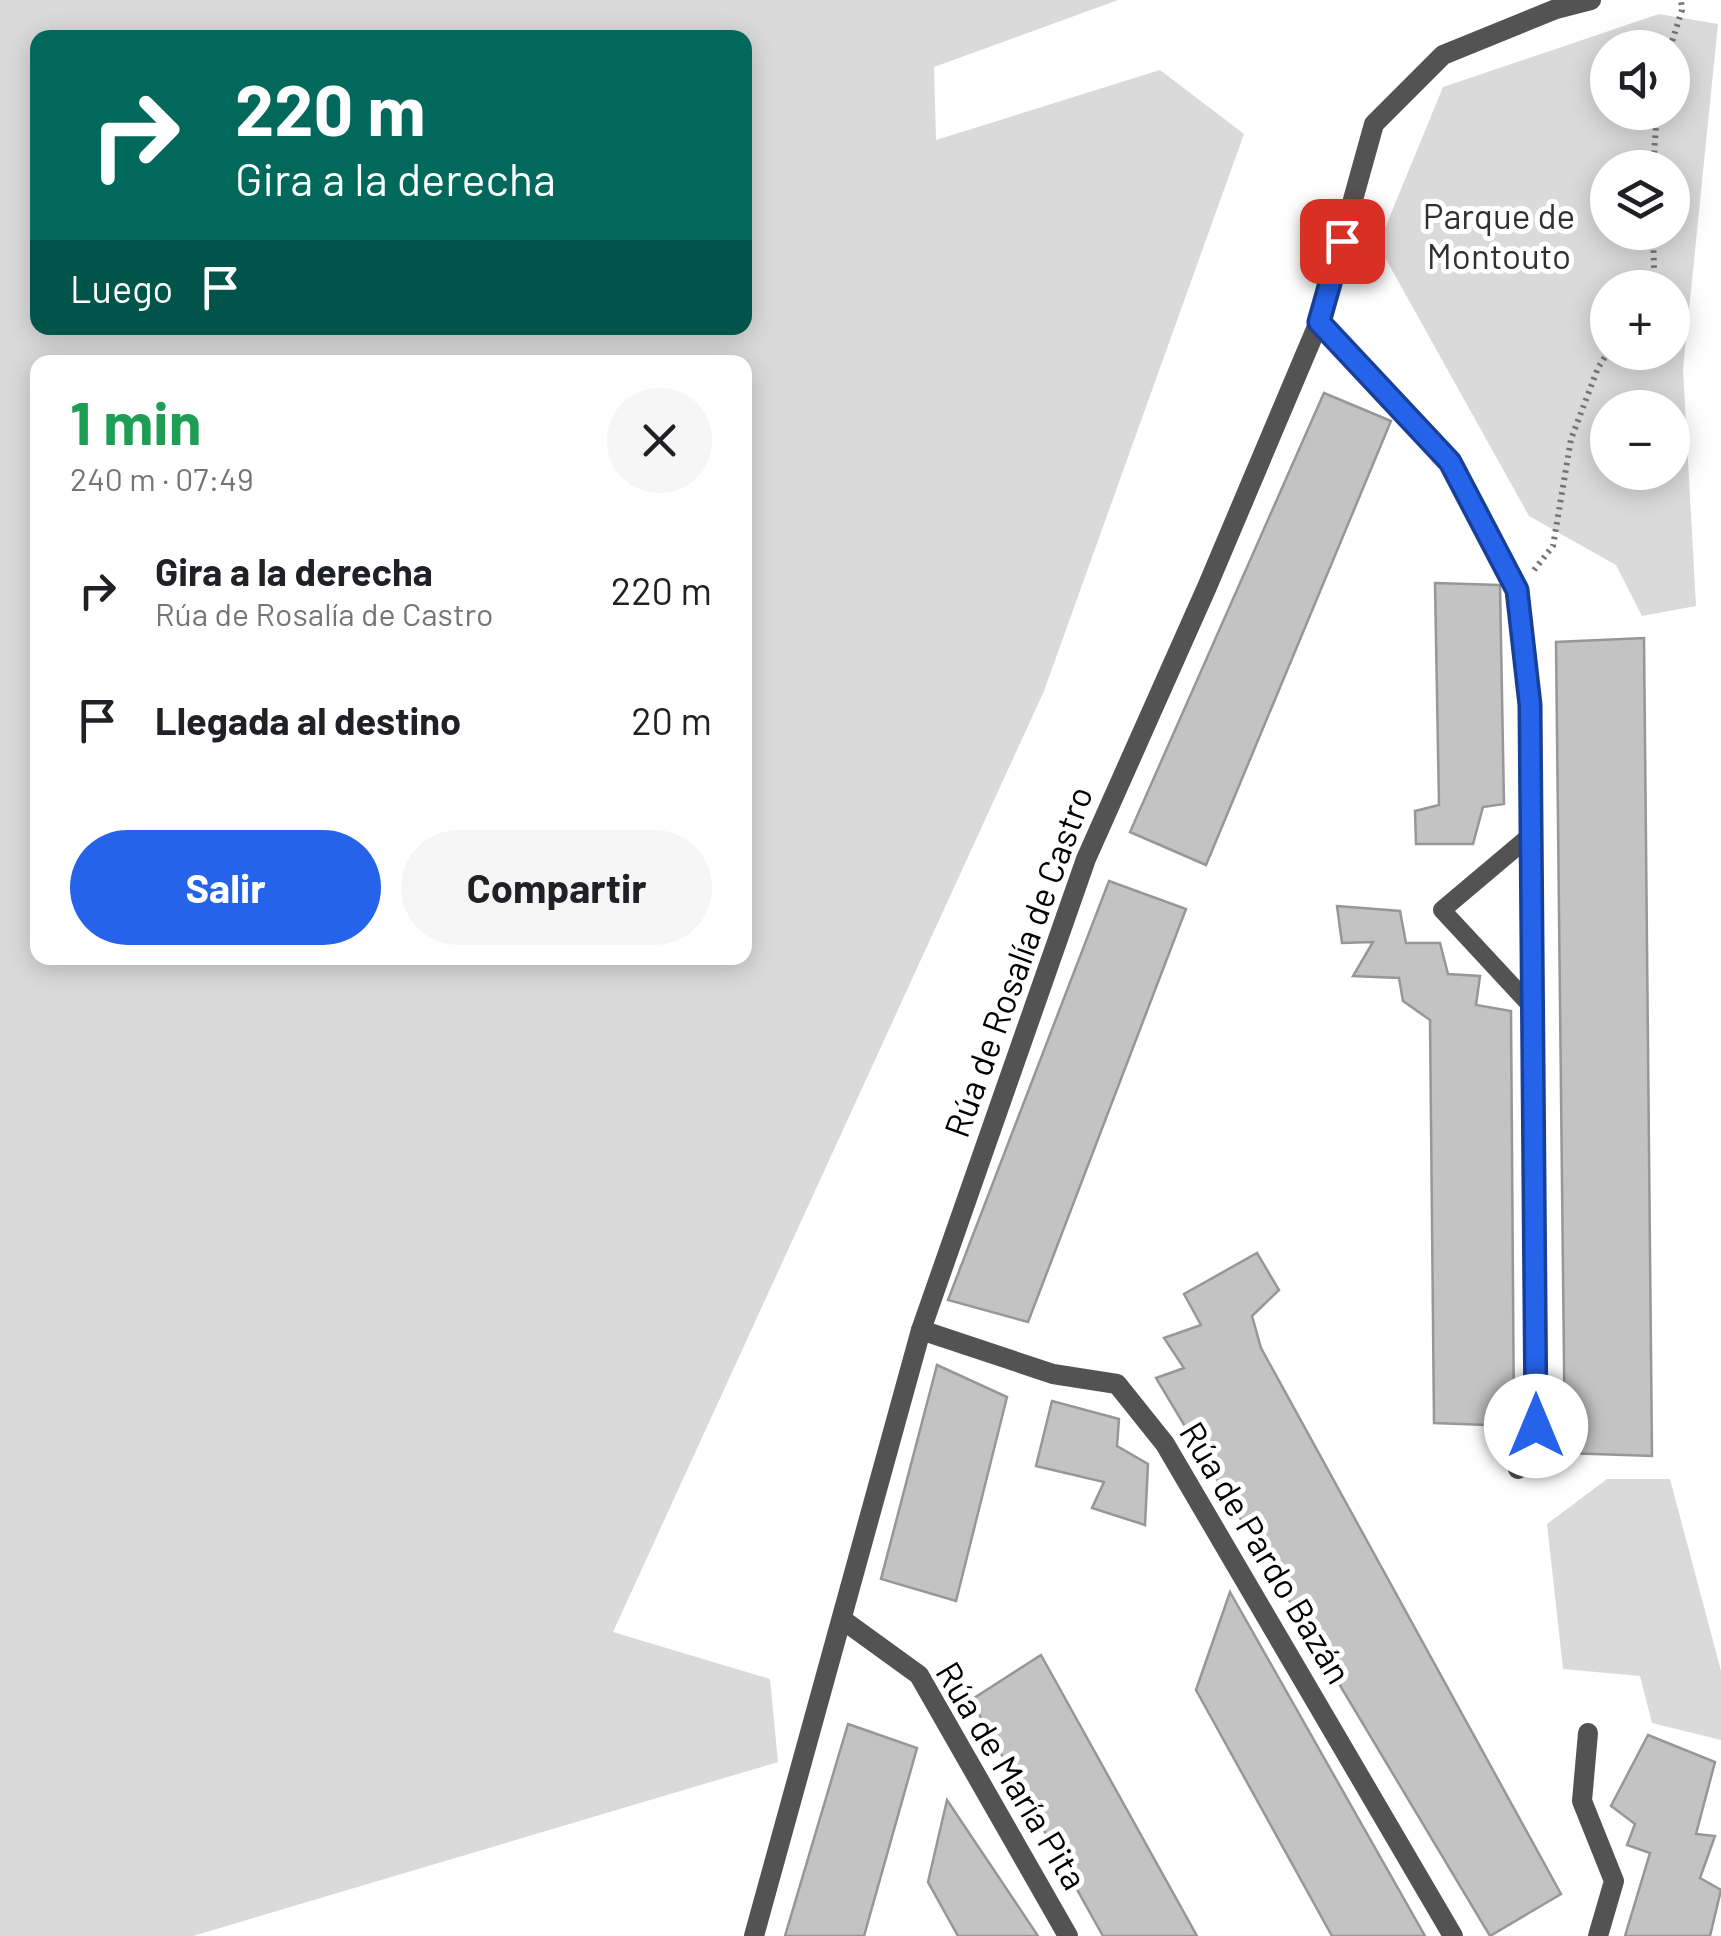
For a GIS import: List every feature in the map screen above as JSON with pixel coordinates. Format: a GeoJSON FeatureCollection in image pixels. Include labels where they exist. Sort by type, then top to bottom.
{"type":"FeatureCollection","features":[{"type":"Feature","properties":{"kind":"street","name":"Rúa de Rosalía de Castro"},"geometry":{"type":"LineString","coordinates":[[754,1936],[921,1330],[1086,859],[1319,322],[1374,124],[1443,56],[1556,10],[1592,0]]}},
{"type":"Feature","properties":{"kind":"street"},"geometry":{"type":"LineString","coordinates":[[1319,322],[1450,462],[1517,590],[1530,705],[1536,1426],[1518,1469]]}},
{"type":"Feature","properties":{"kind":"street","name":"Rúa de Pardo Bazán"},"geometry":{"type":"LineString","coordinates":[[921,1330],[1054,1374],[1117,1384],[1165,1444],[1453,1936]]}},
{"type":"Feature","properties":{"kind":"street","name":"Rúa de María Pita"},"geometry":{"type":"LineString","coordinates":[[843,1620],[919,1675],[1068,1936]]}},
{"type":"Feature","properties":{"kind":"street"},"geometry":{"type":"LineString","coordinates":[[1588,1733],[1582,1801],[1614,1881],[1598,1936]]}},
{"type":"Feature","properties":{"kind":"lane"},"geometry":{"type":"LineString","coordinates":[[1531,835],[1442,910],[1532,1007]]}},
{"type":"Feature","properties":{"kind":"path"},"geometry":{"type":"LineString","coordinates":[[1676,30],[1681,0]]}},
{"type":"Feature","properties":{"kind":"path"},"geometry":{"type":"LineString","coordinates":[[1517,590],[1553,546],[1571,440],[1597,370]]}},
{"type":"Feature","properties":{"kind":"green space"},"geometry":{"type":"Polygon","coordinates":[[[0,0],[1118,0],[934,67],[936,140],[1160,70],[1244,134],[1044,691],[613,1632],[770,1679],[778,1762],[193,1936],[0,1936],[0,0]]]}},
{"type":"Feature","properties":{"kind":"green space","name":"Parque de Montouto"},"geometry":{"type":"Polygon","coordinates":[[[1659,14],[1718,24],[1690,300],[1690,270],[1590,270],[1590,370],[1683,370],[1684,390],[1590,390],[1590,490],[1690,490],[1696,606],[1642,616],[1616,565],[1529,516],[1378,245],[1443,87],[1590,37],[1590,130],[1690,130],[1690,30],[1612,30],[1659,14]]]}},
{"type":"Feature","properties":{"kind":"green space"},"geometry":{"type":"Polygon","coordinates":[[[1607,1479],[1670,1479],[1721,1671],[1721,1740],[1652,1723],[1640,1676],[1563,1669],[1547,1524],[1607,1479]]]}},
{"type":"Feature","properties":{"kind":"building"},"geometry":{"type":"Polygon","coordinates":[[[1324,393],[1391,421],[1206,865],[1130,832],[1324,393]]]}},
{"type":"Feature","properties":{"kind":"building"},"geometry":{"type":"Polygon","coordinates":[[[1435,583],[1500,585],[1504,804],[1483,807],[1473,844],[1416,844],[1415,811],[1439,805],[1435,583]]]}},
{"type":"Feature","properties":{"kind":"building"},"geometry":{"type":"Polygon","coordinates":[[[1644,638],[1652,1456],[1565,1453],[1556,642],[1644,638]]]}},
{"type":"Feature","properties":{"kind":"building"},"geometry":{"type":"Polygon","coordinates":[[[1109,881],[1186,909],[1028,1322],[948,1300],[1109,881]]]}},
{"type":"Feature","properties":{"kind":"building"},"geometry":{"type":"Polygon","coordinates":[[[1337,906],[1400,911],[1406,943],[1440,943],[1448,974],[1480,976],[1476,1005],[1511,1011],[1514,1426],[1434,1423],[1430,1020],[1403,1001],[1399,978],[1353,976],[1373,942],[1342,943],[1337,906]]]}},
{"type":"Feature","properties":{"kind":"building"},"geometry":{"type":"Polygon","coordinates":[[[1257,1253],[1279,1290],[1252,1316],[1261,1348],[1561,1894],[1490,1936],[1156,1378],[1184,1368],[1164,1338],[1201,1325],[1184,1294],[1257,1253]]]}},
{"type":"Feature","properties":{"kind":"building"},"geometry":{"type":"Polygon","coordinates":[[[937,1365],[1007,1397],[956,1601],[881,1579],[937,1365]]]}},
{"type":"Feature","properties":{"kind":"building"},"geometry":{"type":"Polygon","coordinates":[[[1052,1401],[1119,1419],[1117,1446],[1148,1464],[1145,1525],[1092,1508],[1104,1482],[1036,1466],[1052,1401]]]}},
{"type":"Feature","properties":{"kind":"building"},"geometry":{"type":"Polygon","coordinates":[[[1230,1592],[1425,1936],[1332,1936],[1196,1690],[1230,1592]]]}},
{"type":"Feature","properties":{"kind":"building"},"geometry":{"type":"Polygon","coordinates":[[[1041,1655],[1197,1936],[1103,1936],[971,1700],[1041,1655]]]}},
{"type":"Feature","properties":{"kind":"building"},"geometry":{"type":"Polygon","coordinates":[[[848,1724],[917,1748],[864,1936],[785,1936],[848,1724]]]}},
{"type":"Feature","properties":{"kind":"building"},"geometry":{"type":"Polygon","coordinates":[[[1648,1735],[1715,1762],[1696,1834],[1715,1836],[1700,1878],[1721,1890],[1710,1936],[1625,1936],[1650,1853],[1627,1845],[1635,1824],[1611,1806],[1648,1735]]]}},
{"type":"Feature","properties":{"kind":"building"},"geometry":{"type":"Polygon","coordinates":[[[947,1800],[1038,1936],[958,1936],[928,1882],[947,1800]]]}},
{"type":"Feature","properties":{"kind":"route"},"geometry":{"type":"LineString","coordinates":[[1342,241],[1319,322],[1450,462],[1517,590],[1530,705],[1536,1426]]}}]}
